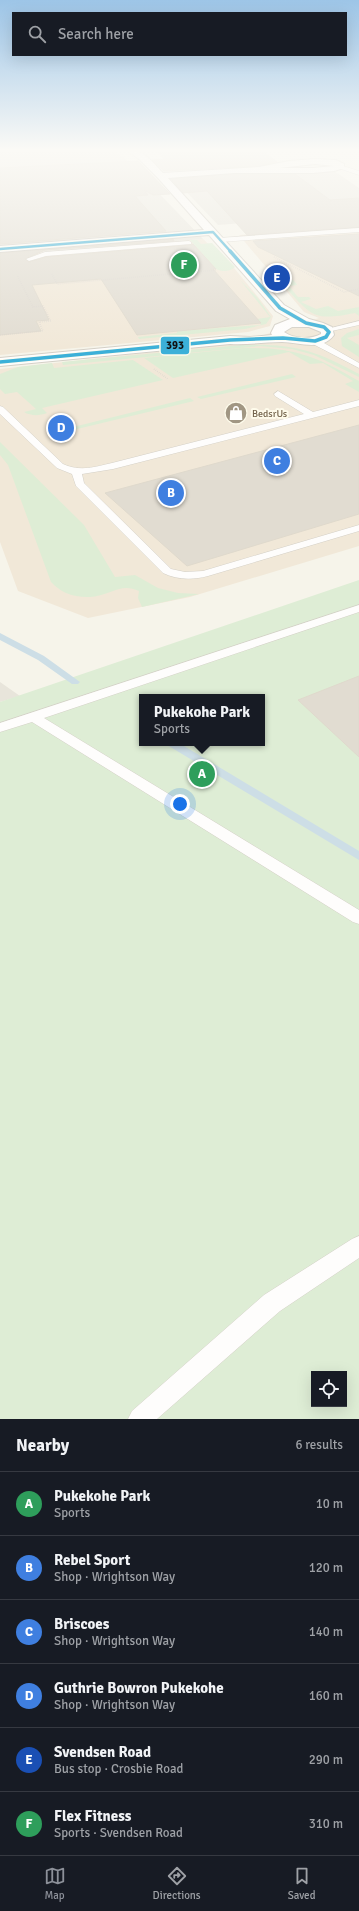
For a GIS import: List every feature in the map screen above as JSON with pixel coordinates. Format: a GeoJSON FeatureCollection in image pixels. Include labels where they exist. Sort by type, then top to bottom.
{"type":"FeatureCollection","features":[{"type":"Feature","properties":{"kind":"street"},"geometry":{"type":"LineString","coordinates":[[199,216],[280,308],[306,323],[319,325],[327,330],[328,335],[314,341],[299,341],[281,331]]}},
{"type":"Feature","properties":{"kind":"street"},"geometry":{"type":"LineString","coordinates":[[0,249],[217,236]]}},
{"type":"Feature","properties":{"kind":"street"},"geometry":{"type":"LineString","coordinates":[[280,308],[281,331]]}},
{"type":"Feature","properties":{"kind":"street"},"geometry":{"type":"LineString","coordinates":[[0,362],[230,340],[250,341],[306,323]]}},
{"type":"Feature","properties":{"kind":"lane"},"geometry":{"type":"LineString","coordinates":[[217,236],[359,230]]}},
{"type":"Feature","properties":{"kind":"lane"},"geometry":{"type":"LineString","coordinates":[[29,259],[45,254],[189,243]]}},
{"type":"Feature","properties":{"kind":"lane"},"geometry":{"type":"LineString","coordinates":[[327,330],[359,323]]}},
{"type":"Feature","properties":{"kind":"lane"},"geometry":{"type":"LineString","coordinates":[[314,341],[359,366]]}},
{"type":"Feature","properties":{"kind":"lane"},"geometry":{"type":"LineString","coordinates":[[278,394],[311,415]]}},
{"type":"Feature","properties":{"kind":"lane"},"geometry":{"type":"LineString","coordinates":[[0,410],[60,466],[77,472],[113,466],[359,403]]}},
{"type":"Feature","properties":{"kind":"lane"},"geometry":{"type":"LineString","coordinates":[[77,472],[79,484],[167,571],[181,576],[204,574],[359,528]]}},
{"type":"Feature","properties":{"kind":"lane"},"geometry":{"type":"LineString","coordinates":[[0,728],[359,608]]}},
{"type":"Feature","properties":{"kind":"lane"},"geometry":{"type":"LineString","coordinates":[[34,717],[359,918]]}},
{"type":"Feature","properties":{"kind":"lane"},"geometry":{"type":"LineString","coordinates":[[140,1419],[272,1303],[359,1246]]}},
{"type":"Feature","properties":{"kind":"path"},"geometry":{"type":"LineString","coordinates":[[270,255],[344,292],[359,289]]}},
{"type":"Feature","properties":{"kind":"path"},"geometry":{"type":"LineString","coordinates":[[0,335],[43,331],[39,322],[51,321],[44,306],[33,307],[15,270]]}},
{"type":"Feature","properties":{"kind":"path"},"geometry":{"type":"LineString","coordinates":[[49,270],[57,284],[217,270]]}},
{"type":"Feature","properties":{"kind":"shaded area"},"geometry":{"type":"Polygon","coordinates":[[[0,216],[181,216],[203,239],[0,256],[0,216]]]}},
{"type":"Feature","properties":{"kind":"shaded area"},"geometry":{"type":"Polygon","coordinates":[[[210,216],[331,216],[218,225],[210,216]]]}},
{"type":"Feature","properties":{"kind":"shaded area"},"geometry":{"type":"Polygon","coordinates":[[[359,227],[359,546],[190,597],[88,618],[18,591],[0,542],[0,369],[238,343],[319,318],[304,312],[239,235],[359,227]]]}},
{"type":"Feature","properties":{"kind":"shaded area"},"geometry":{"type":"Polygon","coordinates":[[[203,239],[234,268],[273,316],[270,326],[248,332],[0,355],[0,256],[203,239]]]}},
{"type":"Feature","properties":{"kind":"shaded area"},"geometry":{"type":"Polygon","coordinates":[[[0,682],[20,696],[0,702],[0,682]]]}},
{"type":"Feature","properties":{"kind":"green space"},"geometry":{"type":"Polygon","coordinates":[[[190,240],[197,240],[201,244],[212,243],[235,267],[226,271],[216,269],[190,240]]]}},
{"type":"Feature","properties":{"kind":"green space"},"geometry":{"type":"Polygon","coordinates":[[[240,280],[257,297],[271,317],[266,324],[245,329],[139,339],[138,337],[177,333],[177,331],[261,325],[257,319],[270,317],[240,280]]]}},
{"type":"Feature","properties":{"kind":"green space"},"geometry":{"type":"Polygon","coordinates":[[[293,280],[297,285],[289,286],[298,297],[309,297],[311,299],[301,302],[316,309],[328,306],[338,311],[359,307],[359,316],[355,313],[331,317],[322,316],[309,311],[286,288],[288,284],[286,281],[293,280]]]}},
{"type":"Feature","properties":{"kind":"green space"},"geometry":{"type":"Polygon","coordinates":[[[359,329],[359,335],[347,338],[359,345],[359,357],[342,346],[341,338],[347,333],[359,329]]]}},
{"type":"Feature","properties":{"kind":"green space"},"geometry":{"type":"Polygon","coordinates":[[[241,345],[274,345],[303,350],[344,366],[359,374],[359,377],[314,355],[292,349],[260,346],[63,365],[62,362],[241,345]]]}},
{"type":"Feature","properties":{"kind":"green space"},"geometry":{"type":"Polygon","coordinates":[[[243,348],[291,351],[317,359],[359,381],[359,392],[345,384],[353,381],[323,363],[310,364],[289,352],[173,378],[144,358],[243,348]]]}},
{"type":"Feature","properties":{"kind":"green space"},"geometry":{"type":"Polygon","coordinates":[[[133,360],[163,380],[42,408],[47,413],[38,415],[32,415],[24,412],[36,409],[17,392],[5,394],[0,389],[0,374],[18,367],[52,363],[54,368],[133,360]]]}},
{"type":"Feature","properties":{"kind":"green space"},"geometry":{"type":"Polygon","coordinates":[[[292,374],[296,377],[201,399],[197,397],[292,374]]]}},
{"type":"Feature","properties":{"kind":"green space"},"geometry":{"type":"Polygon","coordinates":[[[190,398],[194,401],[52,435],[49,433],[190,398]]]}},
{"type":"Feature","properties":{"kind":"green space"},"geometry":{"type":"Polygon","coordinates":[[[0,442],[84,525],[115,577],[135,575],[158,588],[178,593],[199,594],[142,607],[138,598],[139,591],[133,589],[122,588],[103,595],[86,597],[70,594],[58,588],[51,582],[8,465],[0,455],[0,442]]]}},
{"type":"Feature","properties":{"kind":"green space"},"geometry":{"type":"Polygon","coordinates":[[[359,580],[359,1419],[0,1419],[0,702],[359,580]]]}},
{"type":"Feature","properties":{"kind":"building"},"geometry":{"type":"Polygon","coordinates":[[[0,216],[153,216],[166,231],[0,244],[0,216]]]}},
{"type":"Feature","properties":{"kind":"building"},"geometry":{"type":"Polygon","coordinates":[[[230,216],[359,216],[359,227],[247,235],[230,216]]]}},
{"type":"Feature","properties":{"kind":"building"},"geometry":{"type":"Polygon","coordinates":[[[359,234],[359,296],[258,247],[253,241],[359,234]]]}},
{"type":"Feature","properties":{"kind":"building"},"geometry":{"type":"Polygon","coordinates":[[[173,239],[174,241],[45,250],[25,259],[29,262],[46,257],[193,244],[261,323],[137,335],[101,279],[32,285],[49,320],[36,321],[41,331],[0,335],[0,253],[173,239]]]}},
{"type":"Feature","properties":{"kind":"building"},"geometry":{"type":"Polygon","coordinates":[[[359,425],[359,514],[187,566],[105,493],[359,425]]]}},
{"type":"Feature","properties":{"kind":"building"},"geometry":{"type":"Polygon","coordinates":[[[359,676],[359,757],[298,700],[359,676]]]}},
{"type":"Feature","properties":{"kind":"waterway"},"geometry":{"type":"LineString","coordinates":[[0,636],[41,658],[75,682]]}},
{"type":"Feature","properties":{"kind":"waterway"},"geometry":{"type":"LineString","coordinates":[[176,746],[359,856]]}},
{"type":"Feature","properties":{"kind":"transit line","name":"393"},"geometry":{"type":"LineString","coordinates":[[0,249],[213,232],[280,308],[306,323],[324,327],[329,332],[326,337],[315,341],[283,338],[230,340],[0,362]]}},
{"type":"Feature","properties":{"kind":"place","name":"Flex Fitness"},"geometry":{"type":"Point","coordinates":[184,265]}},
{"type":"Feature","properties":{"kind":"place","name":"Svendsen Road"},"geometry":{"type":"Point","coordinates":[277,278]}},
{"type":"Feature","properties":{"kind":"place","name":"BedsrUs"},"geometry":{"type":"Point","coordinates":[236,413]}},
{"type":"Feature","properties":{"kind":"place","name":"Guthrie Bowron Pukekohe"},"geometry":{"type":"Point","coordinates":[61,428]}},
{"type":"Feature","properties":{"kind":"place","name":"Briscoes"},"geometry":{"type":"Point","coordinates":[277,461]}},
{"type":"Feature","properties":{"kind":"place","name":"Rebel Sport"},"geometry":{"type":"Point","coordinates":[171,493]}},
{"type":"Feature","properties":{"kind":"place","name":"Pukekohe Park"},"geometry":{"type":"Point","coordinates":[202,774]}}]}
